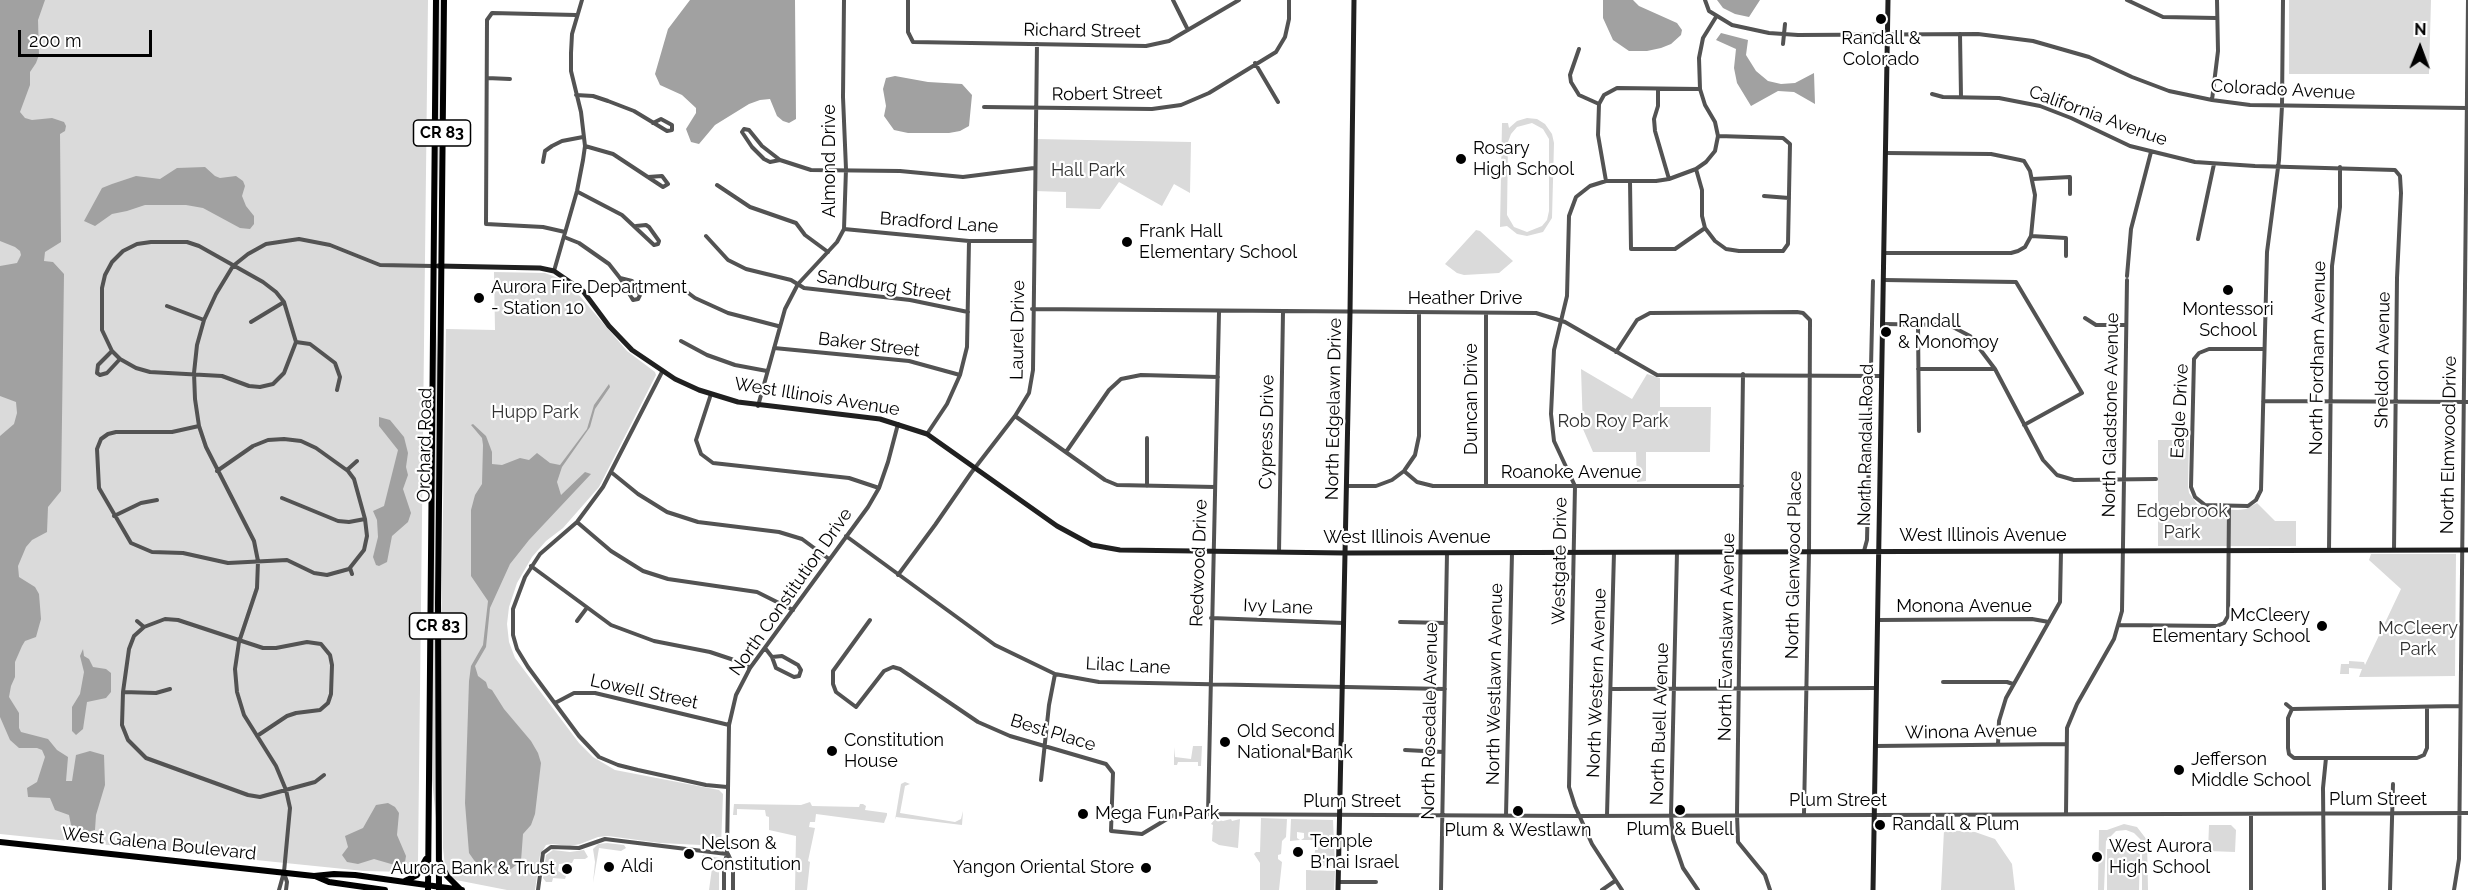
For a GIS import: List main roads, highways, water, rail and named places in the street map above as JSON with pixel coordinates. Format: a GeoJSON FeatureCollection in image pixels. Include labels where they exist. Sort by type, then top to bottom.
{"type":"FeatureCollection","features":[{"type":"Feature","properties":{"kind":"main road","name":"Orchard Road"},"geometry":{"type":"LineString","coordinates":[[428,887],[436,0]]}},
{"type":"Feature","properties":{"kind":"main road","name":"Orchard Road"},"geometry":{"type":"LineString","coordinates":[[439,888],[438,603],[444,0]]}},
{"type":"Feature","properties":{"kind":"main road","name":"West Galena Boulevard"},"geometry":{"type":"LineString","coordinates":[[0,843],[314,876],[334,874],[403,881],[428,887],[462,890]]}},
{"type":"Feature","properties":{"kind":"main road"},"geometry":{"type":"LineString","coordinates":[[403,881],[420,872],[428,856]]}},
{"type":"Feature","properties":{"kind":"main road"},"geometry":{"type":"LineString","coordinates":[[439,859],[447,876],[462,890]]}},
{"type":"Feature","properties":{"kind":"main road","name":"West Galena Boulevard"},"geometry":{"type":"LineString","coordinates":[[314,876],[328,882],[386,890]]}},
{"type":"Feature","properties":{"kind":"place","name":"Randall & Colorado"},"geometry":{"type":"Point","coordinates":[1881,19]}},
{"type":"Feature","properties":{"kind":"place","name":"Rosary High School"},"geometry":{"type":"Point","coordinates":[1461,159]}},
{"type":"Feature","properties":{"kind":"place","name":"Frank Hall Elementary School"},"geometry":{"type":"Point","coordinates":[1127,242]}},
{"type":"Feature","properties":{"kind":"place","name":"Montessori School"},"geometry":{"type":"Point","coordinates":[2228,290]}},
{"type":"Feature","properties":{"kind":"place","name":"Aurora Fire Department - Station 10"},"geometry":{"type":"Point","coordinates":[479,298]}},
{"type":"Feature","properties":{"kind":"place","name":"Randall & Monomoy"},"geometry":{"type":"Point","coordinates":[1886,332]}},
{"type":"Feature","properties":{"kind":"place","name":"McCleery Elementary School"},"geometry":{"type":"Point","coordinates":[2322,626]}},
{"type":"Feature","properties":{"kind":"place","name":"Old Second National Bank"},"geometry":{"type":"Point","coordinates":[1225,742]}},
{"type":"Feature","properties":{"kind":"place","name":"Constitution House"},"geometry":{"type":"Point","coordinates":[832,751]}},
{"type":"Feature","properties":{"kind":"place","name":"Jefferson Middle School"},"geometry":{"type":"Point","coordinates":[2179,770]}},
{"type":"Feature","properties":{"kind":"place","name":"Plum & Buell"},"geometry":{"type":"Point","coordinates":[1680,810]}},
{"type":"Feature","properties":{"kind":"place","name":"Plum & Westlawn"},"geometry":{"type":"Point","coordinates":[1518,811]}},
{"type":"Feature","properties":{"kind":"place","name":"Mega Fun Park"},"geometry":{"type":"Point","coordinates":[1083,814]}},
{"type":"Feature","properties":{"kind":"place","name":"Randall & Plum"},"geometry":{"type":"Point","coordinates":[1880,825]}},
{"type":"Feature","properties":{"kind":"place","name":"Temple B'nai Israel"},"geometry":{"type":"Point","coordinates":[1298,852]}},
{"type":"Feature","properties":{"kind":"place","name":"Nelson & Constitution"},"geometry":{"type":"Point","coordinates":[689,854]}},
{"type":"Feature","properties":{"kind":"place","name":"West Aurora High School"},"geometry":{"type":"Point","coordinates":[2097,857]}},
{"type":"Feature","properties":{"kind":"place","name":"Aldi"},"geometry":{"type":"Point","coordinates":[609,867]}},
{"type":"Feature","properties":{"kind":"place","name":"Yangon Oriental Store"},"geometry":{"type":"Point","coordinates":[1146,868]}},
{"type":"Feature","properties":{"kind":"place","name":"Aurora Bank & Trust"},"geometry":{"type":"Point","coordinates":[567,869]}},
{"type":"Feature","properties":{"kind":"park label","name":"Hall Park"},"geometry":{"type":"Point","coordinates":[1088,171]}},
{"type":"Feature","properties":{"kind":"park label","name":"Hupp Park"},"geometry":{"type":"Point","coordinates":[535,413]}},
{"type":"Feature","properties":{"kind":"park label","name":"Rob Roy Park"},"geometry":{"type":"Point","coordinates":[1613,422]}},
{"type":"Feature","properties":{"kind":"park label","name":"Edgebrook Park"},"geometry":{"type":"Point","coordinates":[2182,522]}},
{"type":"Feature","properties":{"kind":"park label","name":"McCleery Park"},"geometry":{"type":"Point","coordinates":[2418,639]}}]}
